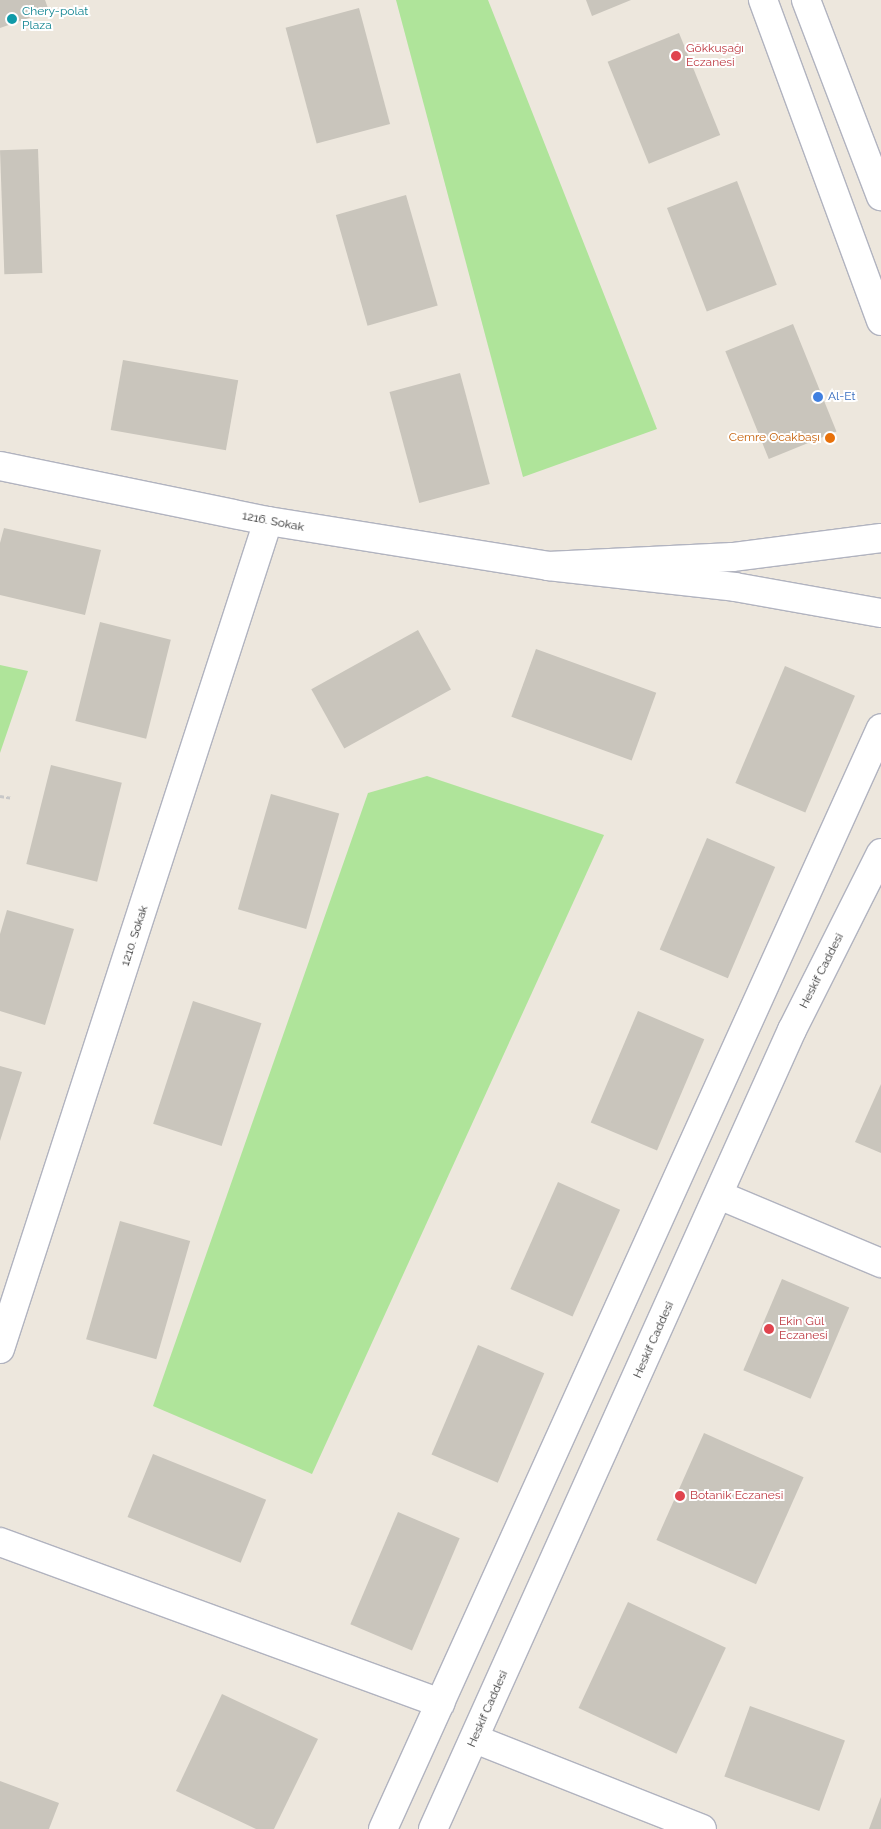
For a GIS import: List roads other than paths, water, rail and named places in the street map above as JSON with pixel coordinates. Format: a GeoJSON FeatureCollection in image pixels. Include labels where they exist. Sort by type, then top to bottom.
{"type":"FeatureCollection","features":[{"type":"Feature","properties":{"kind":"street"},"geometry":{"type":"LineString","coordinates":[[764,0],[881,321]]}},
{"type":"Feature","properties":{"kind":"street"},"geometry":{"type":"LineString","coordinates":[[806,0],[881,196]]}},
{"type":"Feature","properties":{"kind":"street","name":"1216. Sokak"},"geometry":{"type":"LineString","coordinates":[[0,466],[268,521],[548,566]]}},
{"type":"Feature","properties":{"kind":"street","name":"1210. Sokak"},"geometry":{"type":"LineString","coordinates":[[0,1349],[268,521]]}},
{"type":"Feature","properties":{"kind":"street"},"geometry":{"type":"LineString","coordinates":[[548,566],[732,557],[881,538]]}},
{"type":"Feature","properties":{"kind":"street"},"geometry":{"type":"LineString","coordinates":[[548,566],[735,587],[881,613]]}},
{"type":"Feature","properties":{"kind":"street"},"geometry":{"type":"LineString","coordinates":[[383,1829],[881,728]]}},
{"type":"Feature","properties":{"kind":"street","name":"Heskif Caddesi"},"geometry":{"type":"LineString","coordinates":[[433,1829],[792,1030],[881,853]]}},
{"type":"Feature","properties":{"kind":"street"},"geometry":{"type":"LineString","coordinates":[[719,1195],[881,1263]]}},
{"type":"Feature","properties":{"kind":"street"},"geometry":{"type":"LineString","coordinates":[[0,1542],[440,1703]]}},
{"type":"Feature","properties":{"kind":"street"},"geometry":{"type":"LineString","coordinates":[[475,1739],[702,1829]]}},
{"type":"Feature","properties":{"kind":"place","name":"Chery-polat Plaza"},"geometry":{"type":"Point","coordinates":[12,19]}},
{"type":"Feature","properties":{"kind":"place","name":"Gökkuşağı Eczanesi"},"geometry":{"type":"Point","coordinates":[676,56]}},
{"type":"Feature","properties":{"kind":"place","name":"Al-Et"},"geometry":{"type":"Point","coordinates":[818,397]}},
{"type":"Feature","properties":{"kind":"place","name":"Cemre Ocakbaşı"},"geometry":{"type":"Point","coordinates":[830,438]}},
{"type":"Feature","properties":{"kind":"place","name":"Ekin Gül Eczanesi"},"geometry":{"type":"Point","coordinates":[769,1329]}},
{"type":"Feature","properties":{"kind":"place","name":"Botanik Eczanesi"},"geometry":{"type":"Point","coordinates":[680,1496]}}]}
